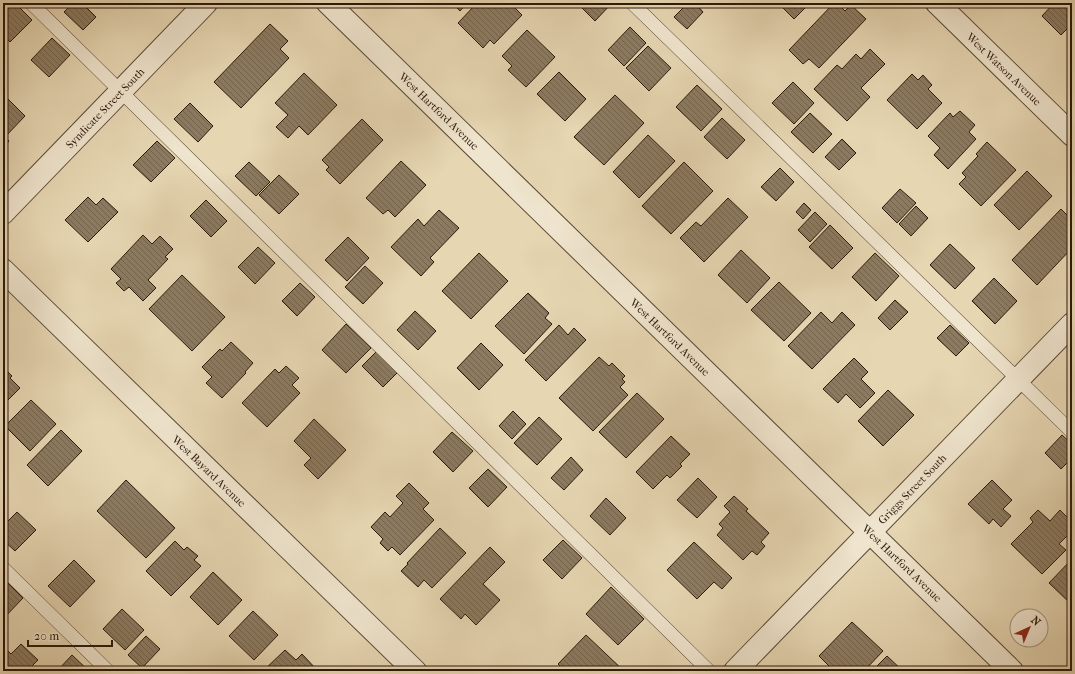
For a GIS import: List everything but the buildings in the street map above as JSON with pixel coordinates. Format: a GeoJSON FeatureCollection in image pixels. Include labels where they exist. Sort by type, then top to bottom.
{"type":"FeatureCollection","features":[{"type":"Feature","properties":{"kind":"street","name":"Syndicate Street South"},"geometry":{"type":"LineString","coordinates":[[3,213],[206,3]]}},
{"type":"Feature","properties":{"kind":"street","name":"West Hartford Avenue"},"geometry":{"type":"LineString","coordinates":[[328,3],[1012,671]]}},
{"type":"Feature","properties":{"kind":"street","name":"West Watson Avenue"},"geometry":{"type":"LineString","coordinates":[[937,3],[1072,135]]}},
{"type":"Feature","properties":{"kind":"street","name":"West Bayard Avenue"},"geometry":{"type":"LineString","coordinates":[[3,270],[415,671]]}},
{"type":"Feature","properties":{"kind":"street","name":"Griggs Street South"},"geometry":{"type":"LineString","coordinates":[[735,671],[1072,324]]}},
{"type":"Feature","properties":{"kind":"lane"},"geometry":{"type":"LineString","coordinates":[[31,3],[709,671]]}},
{"type":"Feature","properties":{"kind":"lane"},"geometry":{"type":"LineString","coordinates":[[632,3],[1072,432]]}},
{"type":"Feature","properties":{"kind":"lane"},"geometry":{"type":"LineString","coordinates":[[3,568],[108,671]]}}]}
